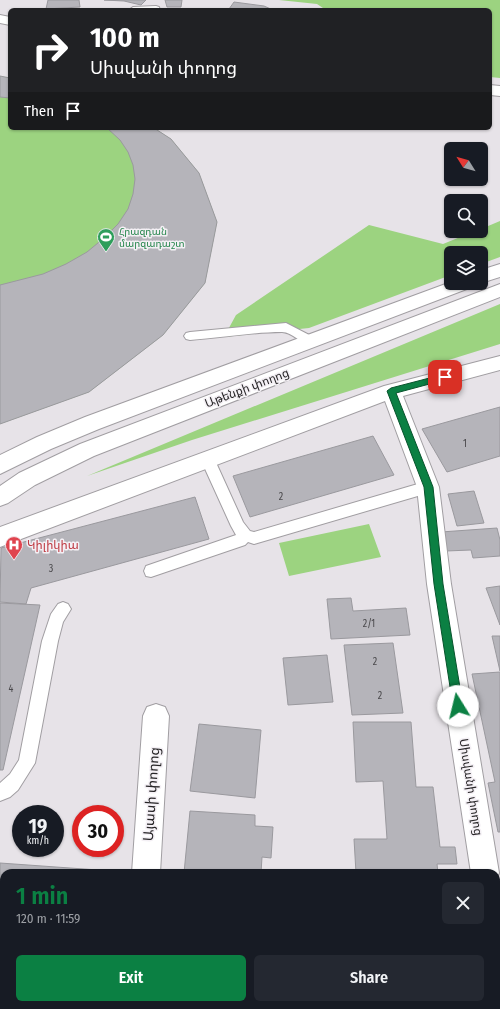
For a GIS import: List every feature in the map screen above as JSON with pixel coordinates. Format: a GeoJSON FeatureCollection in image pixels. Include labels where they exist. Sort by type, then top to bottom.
{"type":"FeatureCollection","features":[{"type":"Feature","properties":{"kind":"street"},"geometry":{"type":"LineString","coordinates":[[488,274],[500,270]]}},
{"type":"Feature","properties":{"kind":"street","name":"Աթենքի փողոց"},"geometry":{"type":"LineString","coordinates":[[0,465],[44,443],[92,423],[447,290]]}},
{"type":"Feature","properties":{"kind":"street","name":"Աթենքի փողոց"},"geometry":{"type":"LineString","coordinates":[[0,497],[27,479],[87,450],[500,290]]}},
{"type":"Feature","properties":{"kind":"street"},"geometry":{"type":"LineString","coordinates":[[0,537],[391,391],[500,363]]}},
{"type":"Feature","properties":{"kind":"street","name":"Սիսվանի փողոց"},"geometry":{"type":"LineString","coordinates":[[391,391],[428,487],[439,584],[484,869]]}},
{"type":"Feature","properties":{"kind":"street","name":"Այասի փողոց"},"geometry":{"type":"LineString","coordinates":[[146,869],[156,716]]}},
{"type":"Feature","properties":{"kind":"lane"},"geometry":{"type":"LineString","coordinates":[[190,336],[286,327],[311,341]]}},
{"type":"Feature","properties":{"kind":"lane"},"geometry":{"type":"LineString","coordinates":[[208,460],[238,526],[245,535],[254,538],[428,487]]}},
{"type":"Feature","properties":{"kind":"lane"},"geometry":{"type":"LineString","coordinates":[[152,571],[240,541],[245,535]]}},
{"type":"Feature","properties":{"kind":"lane"},"geometry":{"type":"LineString","coordinates":[[0,792],[3,792],[17,779],[27,762],[50,641],[56,620],[63,610]]}},
{"type":"Feature","properties":{"kind":"green space"},"geometry":{"type":"Polygon","coordinates":[[[279,0],[500,0],[500,78],[492,77],[492,8],[323,8],[317,4],[279,0]]]}},
{"type":"Feature","properties":{"kind":"green space","name":"Հրազդան մարզադաշտ"},"geometry":{"type":"Polygon","coordinates":[[[0,76],[8,78],[8,130],[157,130],[171,139],[199,173],[217,222],[205,283],[163,335],[89,392],[0,424],[0,76]]]}},
{"type":"Feature","properties":{"kind":"green space"},"geometry":{"type":"Polygon","coordinates":[[[500,221],[500,257],[488,261],[488,246],[444,246],[444,278],[309,328],[224,337],[236,315],[369,225],[443,244],[458,238],[488,238],[488,226],[500,221]]]}},
{"type":"Feature","properties":{"kind":"green space"},"geometry":{"type":"Polygon","coordinates":[[[500,304],[500,344],[192,440],[87,476],[500,304]]]}},
{"type":"Feature","properties":{"kind":"green space"},"geometry":{"type":"Polygon","coordinates":[[[369,524],[381,557],[289,576],[279,543],[369,524]]]}},
{"type":"Feature","properties":{"kind":"building"},"geometry":{"type":"Polygon","coordinates":[[[48,0],[79,0],[80,7],[63,8],[46,8],[48,0]]]}},
{"type":"Feature","properties":{"kind":"building"},"geometry":{"type":"Polygon","coordinates":[[[104,0],[146,0],[141,5],[124,1],[104,0]]]}},
{"type":"Feature","properties":{"kind":"building"},"geometry":{"type":"Polygon","coordinates":[[[165,0],[182,0],[181,7],[167,7],[165,0]]]}},
{"type":"Feature","properties":{"kind":"building"},"geometry":{"type":"Polygon","coordinates":[[[234,2],[268,8],[230,8],[234,2]]]}},
{"type":"Feature","properties":{"kind":"building"},"geometry":{"type":"Polygon","coordinates":[[[0,76],[8,78],[8,98],[0,97],[0,76]]]}},
{"type":"Feature","properties":{"kind":"building","name":"Հրազդան մարզադաշտ"},"geometry":{"type":"Polygon","coordinates":[[[109,130],[157,130],[171,139],[199,173],[217,222],[205,283],[163,335],[89,392],[0,424],[0,285],[43,274],[66,264],[87,252],[118,224],[128,209],[133,194],[135,179],[133,165],[128,152],[120,140],[109,130]]]}},
{"type":"Feature","properties":{"kind":"building"},"geometry":{"type":"Polygon","coordinates":[[[500,407],[500,456],[447,472],[422,429],[500,407]]]}},
{"type":"Feature","properties":{"kind":"building"},"geometry":{"type":"Polygon","coordinates":[[[373,436],[394,475],[250,517],[233,476],[373,436]]]}},
{"type":"Feature","properties":{"kind":"building"},"geometry":{"type":"Polygon","coordinates":[[[474,491],[484,523],[457,526],[448,494],[474,491]]]}},
{"type":"Feature","properties":{"kind":"building"},"geometry":{"type":"Polygon","coordinates":[[[195,497],[209,539],[31,588],[26,604],[0,602],[1,548],[195,497]]]}},
{"type":"Feature","properties":{"kind":"building"},"geometry":{"type":"Polygon","coordinates":[[[497,528],[500,540],[500,556],[473,558],[471,550],[446,551],[441,532],[497,528]]]}},
{"type":"Feature","properties":{"kind":"building"},"geometry":{"type":"Polygon","coordinates":[[[500,586],[500,625],[486,588],[500,586]]]}},
{"type":"Feature","properties":{"kind":"building"},"geometry":{"type":"Polygon","coordinates":[[[351,598],[353,611],[406,608],[410,635],[331,639],[327,599],[351,598]]]}},
{"type":"Feature","properties":{"kind":"building"},"geometry":{"type":"Polygon","coordinates":[[[0,603],[40,605],[3,770],[0,770],[0,603]]]}},
{"type":"Feature","properties":{"kind":"building"},"geometry":{"type":"Polygon","coordinates":[[[492,636],[500,636],[500,671],[492,636]]]}},
{"type":"Feature","properties":{"kind":"building"},"geometry":{"type":"Polygon","coordinates":[[[393,643],[403,713],[352,715],[344,645],[393,643]]]}},
{"type":"Feature","properties":{"kind":"building"},"geometry":{"type":"Polygon","coordinates":[[[327,655],[333,702],[288,705],[283,658],[327,655]]]}},
{"type":"Feature","properties":{"kind":"building"},"geometry":{"type":"Polygon","coordinates":[[[500,672],[500,832],[498,832],[488,783],[495,782],[472,674],[500,672]]]}},
{"type":"Feature","properties":{"kind":"building"},"geometry":{"type":"Polygon","coordinates":[[[353,722],[411,722],[416,787],[433,787],[440,847],[455,847],[457,864],[437,864],[438,869],[356,869],[354,839],[387,839],[383,781],[356,782],[353,722]]]}},
{"type":"Feature","properties":{"kind":"building"},"geometry":{"type":"Polygon","coordinates":[[[199,724],[261,730],[255,798],[190,791],[199,724]]]}},
{"type":"Feature","properties":{"kind":"building"},"geometry":{"type":"Polygon","coordinates":[[[190,811],[255,815],[255,826],[273,827],[271,858],[262,857],[261,869],[184,869],[190,811]]]}},
{"type":"Feature","properties":{"kind":"building"},"geometry":{"type":"Polygon","coordinates":[[[0,863],[84,869],[0,869],[0,863]]]}},
{"type":"Feature","properties":{"kind":"place","name":"Հրազդան մարզադաշտ"},"geometry":{"type":"Point","coordinates":[106,252]}},
{"type":"Feature","properties":{"kind":"place","name":"Կիլիկիա"},"geometry":{"type":"Point","coordinates":[14,560]}},
{"type":"Feature","properties":{"kind":"route"},"geometry":{"type":"LineString","coordinates":[[445,377],[391,391],[428,487],[439,584],[458,706]]}}]}
